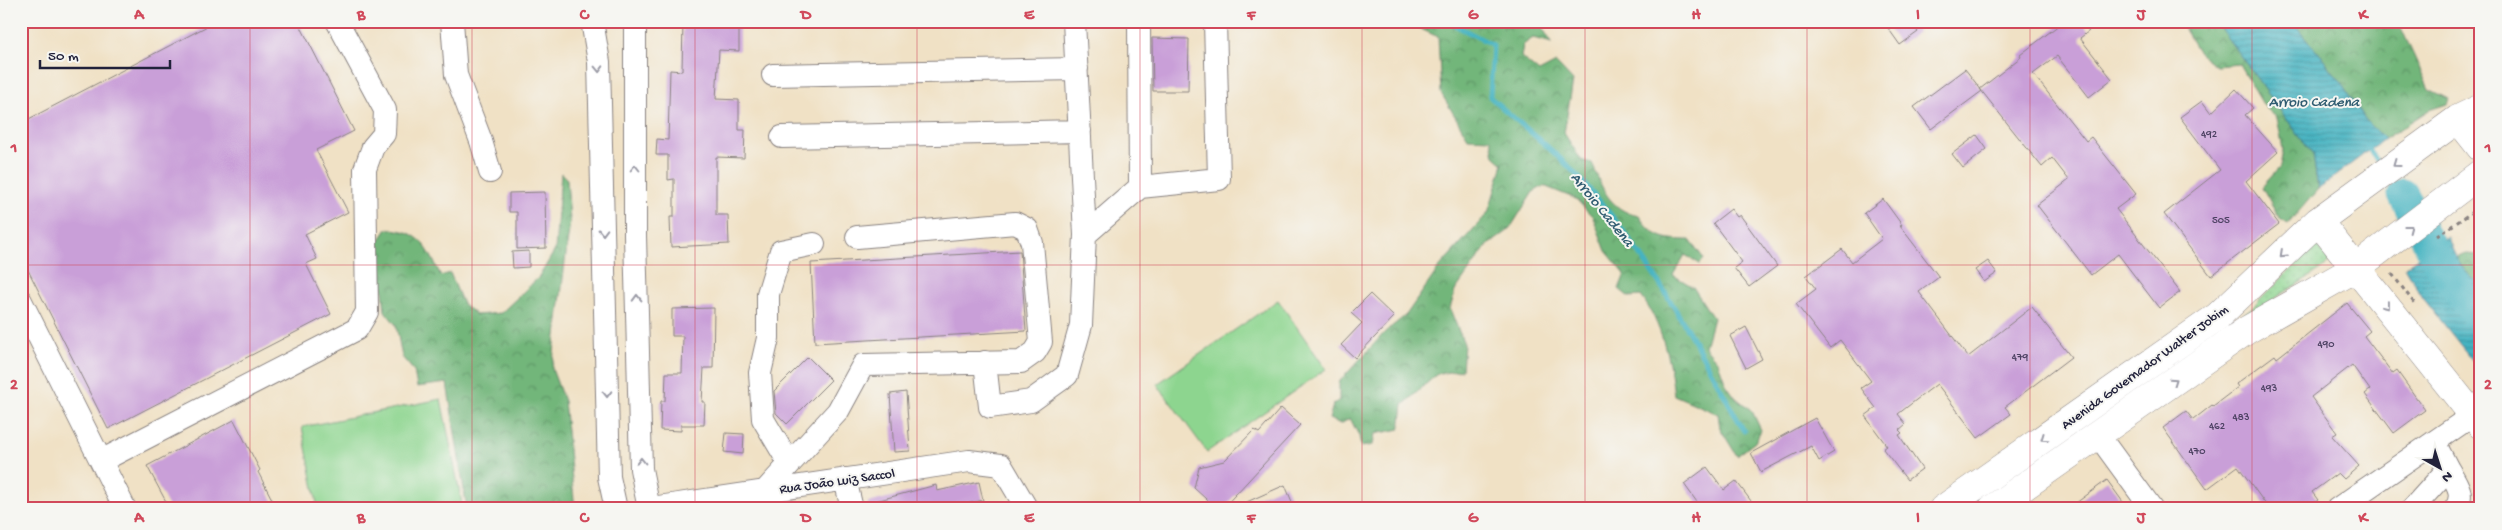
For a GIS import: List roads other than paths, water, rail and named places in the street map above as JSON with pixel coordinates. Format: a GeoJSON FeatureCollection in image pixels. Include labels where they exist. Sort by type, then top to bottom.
{"type":"FeatureCollection","features":[{"type":"Feature","properties":{"kind":"main road","name":"Avenida Governador Walter Jobim"},"geometry":{"type":"LineString","coordinates":[[1943,509],[2218,316],[2327,214],[2435,136],[2470,114]]}},
{"type":"Feature","properties":{"kind":"main road"},"geometry":{"type":"LineString","coordinates":[[2470,114],[2481,148]]}},
{"type":"Feature","properties":{"kind":"main road","name":"Avenida Governador Walter Jobim"},"geometry":{"type":"LineString","coordinates":[[1992,509],[2247,330],[2363,262],[2474,178]]}},
{"type":"Feature","properties":{"kind":"main road"},"geometry":{"type":"LineString","coordinates":[[2327,214],[2363,262],[2471,422]]}},
{"type":"Feature","properties":{"kind":"street"},"geometry":{"type":"LineString","coordinates":[[101,461],[357,329],[367,312],[365,169],[374,147],[384,134],[385,110],[337,21]]}},
{"type":"Feature","properties":{"kind":"street"},"geometry":{"type":"LineString","coordinates":[[452,21],[456,75],[470,118],[482,141],[490,172]]}},
{"type":"Feature","properties":{"kind":"street"},"geometry":{"type":"LineString","coordinates":[[592,21],[599,62],[608,477],[616,509]]}},
{"type":"Feature","properties":{"kind":"street"},"geometry":{"type":"LineString","coordinates":[[634,21],[635,235],[641,469],[648,509]]}},
{"type":"Feature","properties":{"kind":"street"},"geometry":{"type":"LineString","coordinates":[[985,362],[990,407],[1031,401],[1067,375],[1081,325],[1085,235],[1074,21]]}},
{"type":"Feature","properties":{"kind":"street"},"geometry":{"type":"LineString","coordinates":[[1139,21],[1140,187]]}},
{"type":"Feature","properties":{"kind":"street"},"geometry":{"type":"LineString","coordinates":[[1085,235],[1140,187],[1219,179],[1215,21]]}},
{"type":"Feature","properties":{"kind":"street"},"geometry":{"type":"LineString","coordinates":[[773,75],[1077,69]]}},
{"type":"Feature","properties":{"kind":"street"},"geometry":{"type":"LineString","coordinates":[[782,137],[1080,131]]}},
{"type":"Feature","properties":{"kind":"street"},"geometry":{"type":"LineString","coordinates":[[764,491],[838,411],[863,365],[1021,362],[1035,352],[1041,342],[1032,243],[1027,229],[1015,223],[858,238]]}},
{"type":"Feature","properties":{"kind":"street"},"geometry":{"type":"LineString","coordinates":[[789,464],[763,419],[760,373],[768,338],[768,294],[781,251],[814,244]]}},
{"type":"Feature","properties":{"kind":"street"},"geometry":{"type":"LineString","coordinates":[[21,301],[125,509]]}},
{"type":"Feature","properties":{"kind":"street"},"geometry":{"type":"LineString","coordinates":[[2337,509],[2434,442],[2471,422]]}},
{"type":"Feature","properties":{"kind":"street"},"geometry":{"type":"LineString","coordinates":[[2098,435],[2152,509]]}},
{"type":"Feature","properties":{"kind":"street"},"geometry":{"type":"LineString","coordinates":[[2434,442],[2460,490],[2458,507]]}},
{"type":"Feature","properties":{"kind":"street","name":"Rua João Luiz Saccol"},"geometry":{"type":"LineString","coordinates":[[648,509],[969,461],[1001,466],[1027,509]]}},
{"type":"Feature","properties":{"kind":"street"},"geometry":{"type":"LineString","coordinates":[[2412,509],[2448,469]]}},
{"type":"Feature","properties":{"kind":"street"},"geometry":{"type":"LineString","coordinates":[[846,479],[852,509]]}},
{"type":"Feature","properties":{"kind":"water","name":"Arroio Cadena"},"geometry":{"type":"Polygon","coordinates":[[[2215,21],[2292,21],[2344,85],[2365,120],[2384,139],[2318,189],[2313,155],[2215,21]]]}},
{"type":"Feature","properties":{"kind":"water"},"geometry":{"type":"Polygon","coordinates":[[[2448,237],[2453,251],[2464,270],[2481,284],[2481,371],[2423,298],[2405,267],[2448,237]]]}},
{"type":"Feature","properties":{"kind":"waterway","name":"Arroio Cadena"},"geometry":{"type":"LineString","coordinates":[[1447,21],[1493,45],[1490,97],[1567,165],[1620,226],[1643,258],[1686,326],[1744,431]]}},
{"type":"Feature","properties":{"kind":"waterway","name":"Arroio Cadena"},"geometry":{"type":"LineString","coordinates":[[2366,145],[2382,166]]}},
{"type":"Feature","properties":{"kind":"waterway","name":"Arroio Cadena"},"geometry":{"type":"LineString","coordinates":[[2392,179],[2403,194]]}},
{"type":"Feature","properties":{"kind":"waterway","name":"Arroio Cadena"},"geometry":{"type":"LineString","coordinates":[[2403,194],[2440,266],[2481,321]]}}]}
